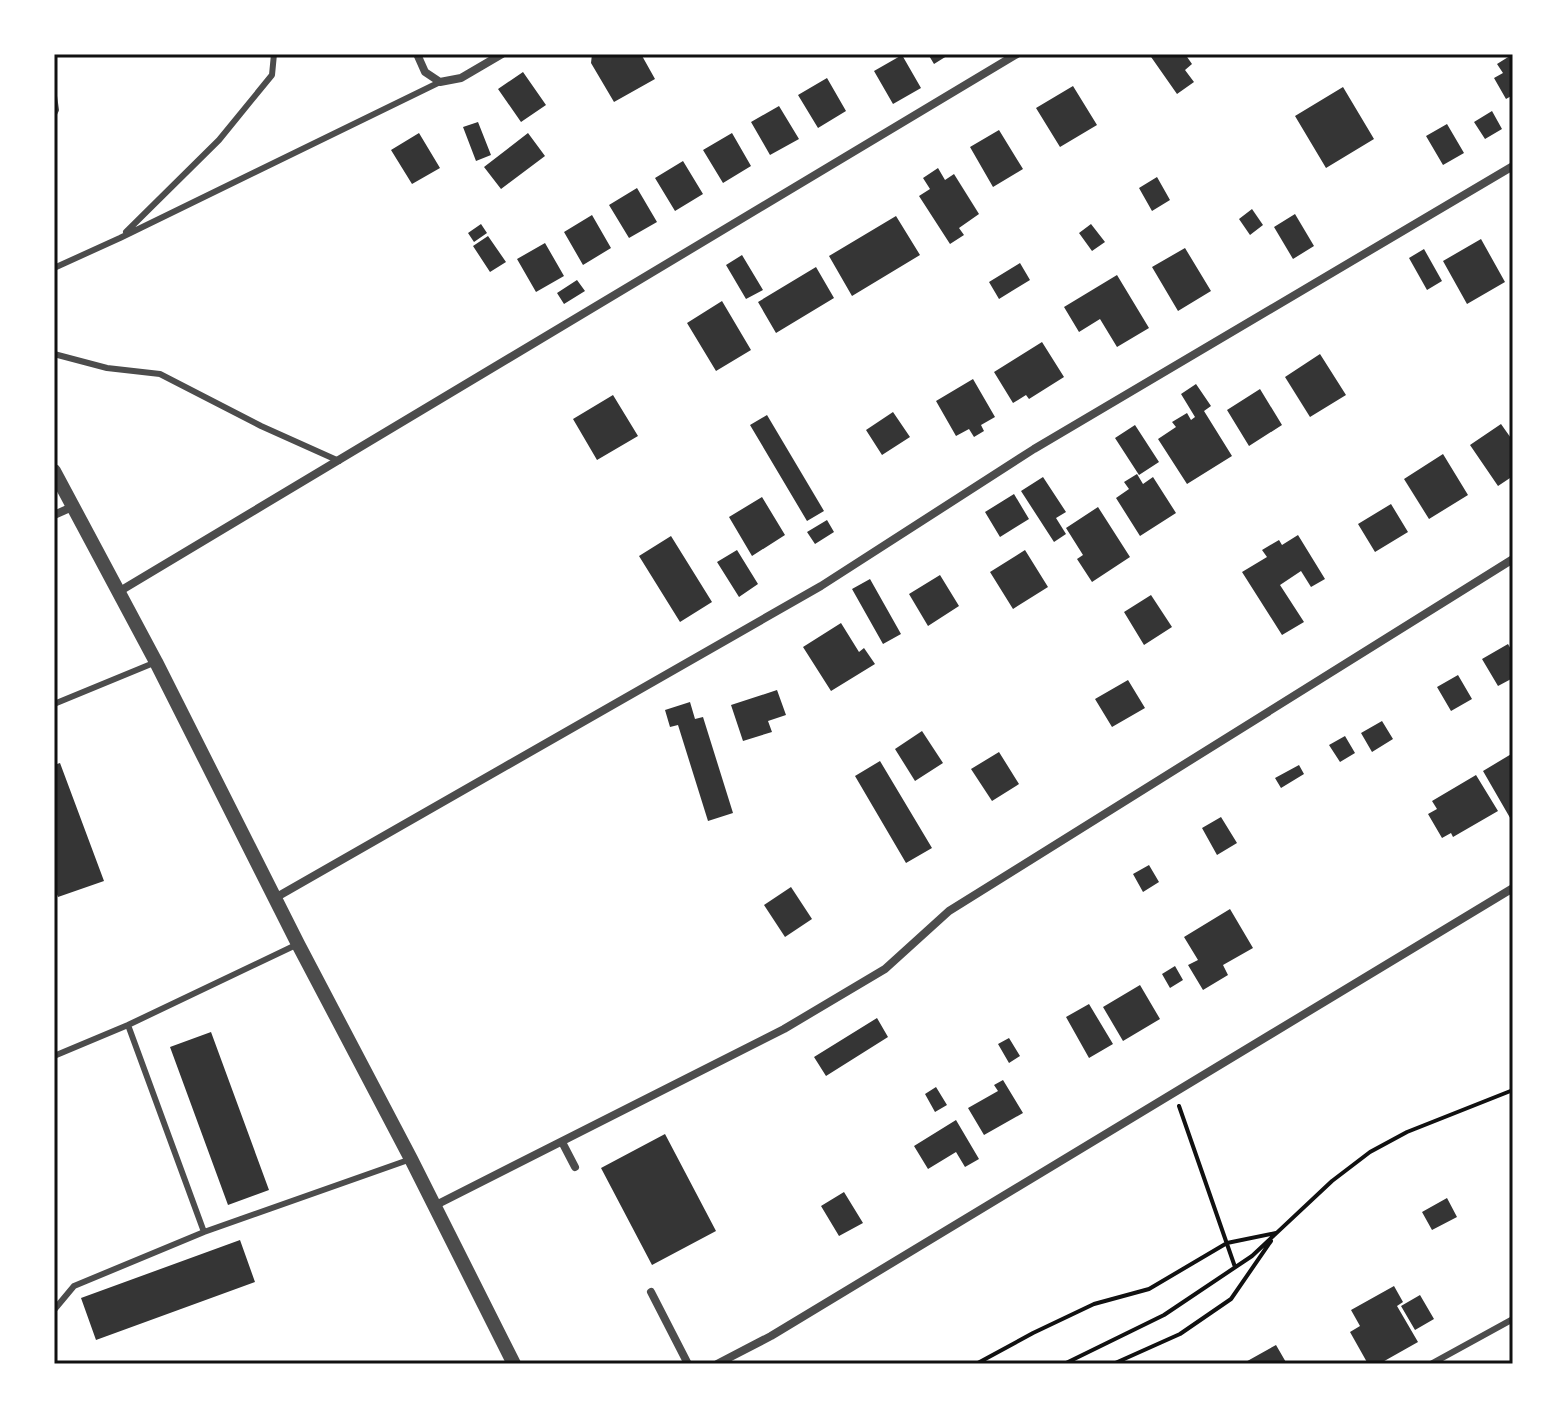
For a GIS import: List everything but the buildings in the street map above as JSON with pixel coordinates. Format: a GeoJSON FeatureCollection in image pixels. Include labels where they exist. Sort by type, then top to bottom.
{"type":"FeatureCollection","features":[{"type":"Feature","properties":{"kind":"street"},"geometry":{"type":"LineString","coordinates":[[417,54],[425,72],[440,82],[461,78],[502,54]]}},
{"type":"Feature","properties":{"kind":"street"},"geometry":{"type":"LineString","coordinates":[[120,591],[1017,54]]}},
{"type":"Feature","properties":{"kind":"street"},"geometry":{"type":"LineString","coordinates":[[275,898],[821,586],[1034,449],[1513,166]]}},
{"type":"Feature","properties":{"kind":"street"},"geometry":{"type":"LineString","coordinates":[[54,471],[120,591],[514,1364]]}},
{"type":"Feature","properties":{"kind":"street"},"geometry":{"type":"LineString","coordinates":[[54,515],[72,507]]}},
{"type":"Feature","properties":{"kind":"street"},"geometry":{"type":"LineString","coordinates":[[434,1206],[784,1029],[885,969],[949,911],[1513,559]]}},
{"type":"Feature","properties":{"kind":"street"},"geometry":{"type":"LineString","coordinates":[[717,1364],[771,1336],[1513,888]]}},
{"type":"Feature","properties":{"kind":"street"},"geometry":{"type":"LineString","coordinates":[[562,1142],[575,1167]]}},
{"type":"Feature","properties":{"kind":"street"},"geometry":{"type":"LineString","coordinates":[[651,1292],[688,1364]]}},
{"type":"Feature","properties":{"kind":"lane"},"geometry":{"type":"LineString","coordinates":[[120,238],[219,140],[272,75],[274,54]]}},
{"type":"Feature","properties":{"kind":"lane"},"geometry":{"type":"LineString","coordinates":[[54,268],[440,82]]}},
{"type":"Feature","properties":{"kind":"lane"},"geometry":{"type":"LineString","coordinates":[[54,96],[54,114]]}},
{"type":"Feature","properties":{"kind":"lane"},"geometry":{"type":"LineString","coordinates":[[54,354],[107,368],[160,374],[261,426],[339,461]]}},
{"type":"Feature","properties":{"kind":"lane"},"geometry":{"type":"LineString","coordinates":[[54,704],[156,662]]}},
{"type":"Feature","properties":{"kind":"lane"},"geometry":{"type":"LineString","coordinates":[[54,1056],[128,1025],[298,944]]}},
{"type":"Feature","properties":{"kind":"lane"},"geometry":{"type":"LineString","coordinates":[[128,1025],[204,1232]]}},
{"type":"Feature","properties":{"kind":"lane"},"geometry":{"type":"LineString","coordinates":[[54,1310],[74,1286],[204,1232],[411,1159]]}},
{"type":"Feature","properties":{"kind":"lane"},"geometry":{"type":"LineString","coordinates":[[1431,1364],[1513,1319]]}},
{"type":"Feature","properties":{"kind":"path"},"geometry":{"type":"LineString","coordinates":[[1064,1364],[1164,1315],[1252,1256],[1332,1181],[1370,1152],[1407,1132],[1513,1090]]}},
{"type":"Feature","properties":{"kind":"path"},"geometry":{"type":"LineString","coordinates":[[1174,1093],[1235,1267]]}},
{"type":"Feature","properties":{"kind":"path"},"geometry":{"type":"LineString","coordinates":[[976,1364],[1094,1304],[1149,1289],[1227,1243],[1276,1232]]}},
{"type":"Feature","properties":{"kind":"path"},"geometry":{"type":"LineString","coordinates":[[1113,1364],[1180,1334],[1231,1299],[1276,1232]]}}]}
